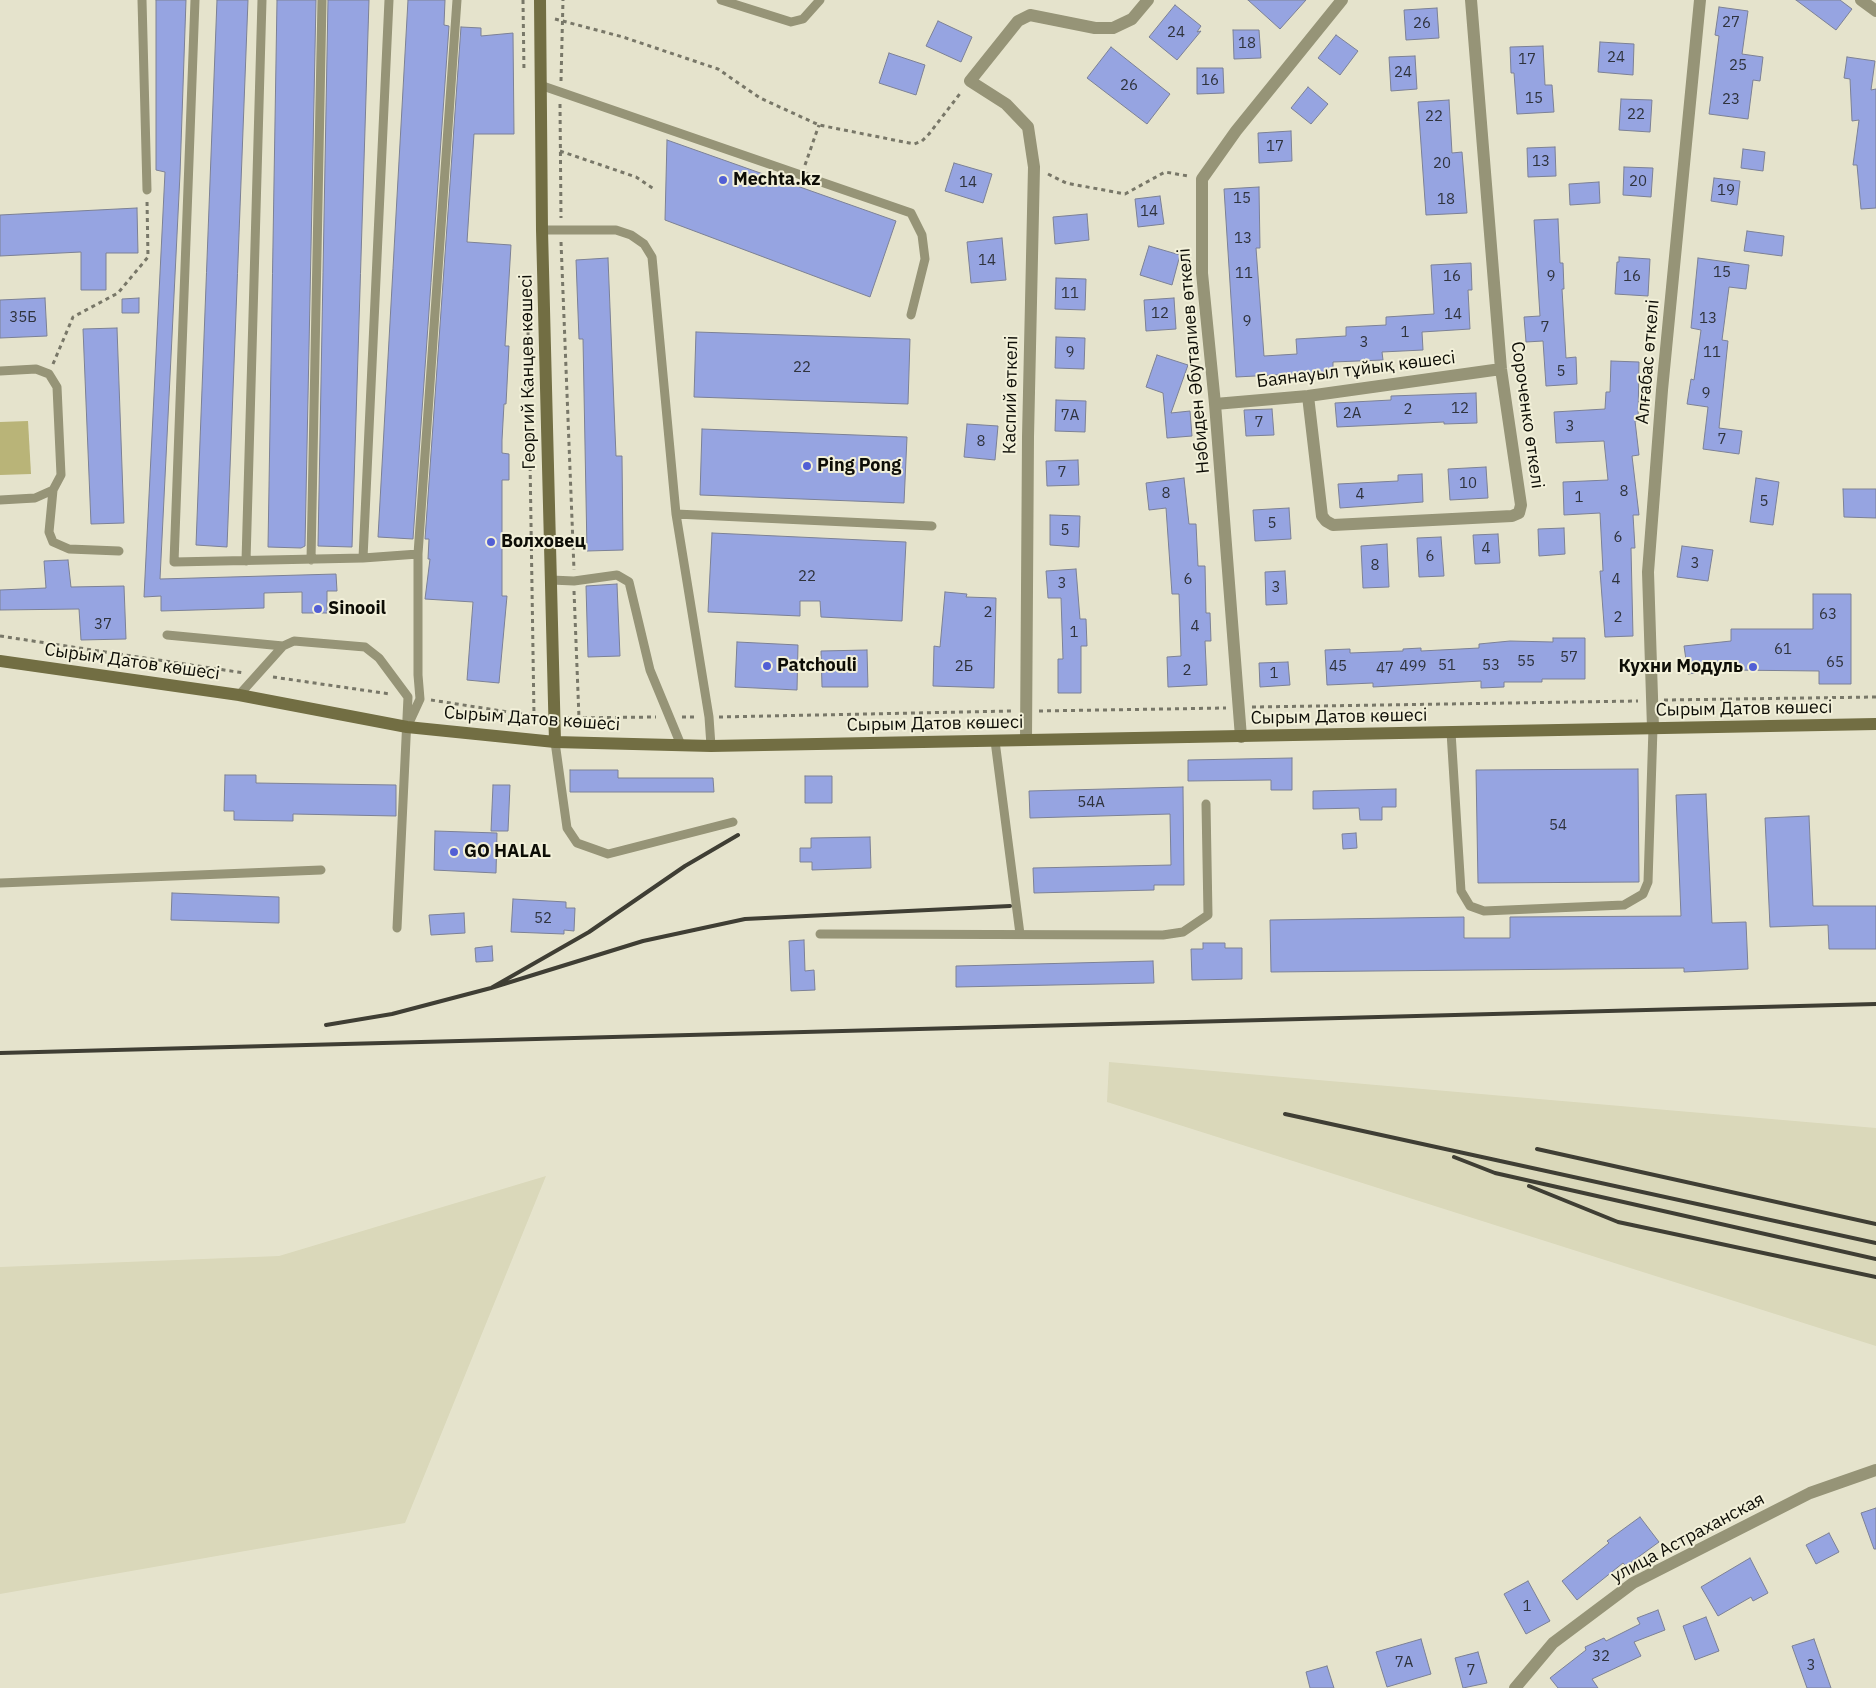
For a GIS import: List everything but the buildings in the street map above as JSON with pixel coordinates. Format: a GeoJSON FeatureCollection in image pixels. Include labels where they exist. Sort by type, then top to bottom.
{"type":"FeatureCollection","features":[{"type":"Feature","properties":{"kind":"main road","name":"Георгий Канцев көшесі"},"geometry":{"type":"LineString","coordinates":[[540,0],[542,230],[555,742]]}},
{"type":"Feature","properties":{"kind":"main road","name":"Сырым Датов көшесі"},"geometry":{"type":"LineString","coordinates":[[0,661],[239,695],[407,727],[555,742],[711,746],[1876,724]]}},
{"type":"Feature","properties":{"kind":"street"},"geometry":{"type":"LineString","coordinates":[[970,81],[1018,21],[1030,15],[1095,28],[1113,28],[1132,19],[1148,0]]}},
{"type":"Feature","properties":{"kind":"street"},"geometry":{"type":"LineString","coordinates":[[1202,179],[1236,131],[1342,0]]}},
{"type":"Feature","properties":{"kind":"street","name":"Сороченко өткелі"},"geometry":{"type":"LineString","coordinates":[[1308,396],[1322,516],[1326,521],[1334,524],[1512,516],[1519,513],[1521,506],[1501,369],[1471,0]]}},
{"type":"Feature","properties":{"kind":"street","name":"Алғабас өткелі"},"geometry":{"type":"LineString","coordinates":[[1653,728],[1648,572],[1663,380],[1700,0]]}},
{"type":"Feature","properties":{"kind":"street"},"geometry":{"type":"LineString","coordinates":[[1861,0],[1876,11]]}},
{"type":"Feature","properties":{"kind":"street","name":"Каспий өткелі"},"geometry":{"type":"LineString","coordinates":[[970,81],[1006,104],[1028,127],[1034,168],[1028,437],[1026,740]]}},
{"type":"Feature","properties":{"kind":"street","name":"Нәбиден Әбуталиев өткелі"},"geometry":{"type":"LineString","coordinates":[[1202,179],[1202,274],[1216,404],[1241,737]]}},
{"type":"Feature","properties":{"kind":"street","name":"Баянауыл тұйық көшесі"},"geometry":{"type":"LineString","coordinates":[[1216,404],[1308,396],[1501,369]]}},
{"type":"Feature","properties":{"kind":"street","name":"улица Астраханская"},"geometry":{"type":"LineString","coordinates":[[1515,1688],[1553,1643],[1633,1584],[1810,1493],[1876,1470]]}},
{"type":"Feature","properties":{"kind":"lane"},"geometry":{"type":"LineString","coordinates":[[142,0],[146,190]]}},
{"type":"Feature","properties":{"kind":"lane"},"geometry":{"type":"LineString","coordinates":[[195,0],[174,562],[311,560],[418,554]]}},
{"type":"Feature","properties":{"kind":"lane"},"geometry":{"type":"LineString","coordinates":[[246,560],[262,0]]}},
{"type":"Feature","properties":{"kind":"lane"},"geometry":{"type":"LineString","coordinates":[[311,560],[322,0]]}},
{"type":"Feature","properties":{"kind":"lane"},"geometry":{"type":"LineString","coordinates":[[363,558],[389,0]]}},
{"type":"Feature","properties":{"kind":"lane"},"geometry":{"type":"LineString","coordinates":[[407,727],[420,699],[418,675],[418,554],[457,0]]}},
{"type":"Feature","properties":{"kind":"lane"},"geometry":{"type":"LineString","coordinates":[[721,0],[791,22],[803,19],[820,0]]}},
{"type":"Feature","properties":{"kind":"lane"},"geometry":{"type":"LineString","coordinates":[[540,85],[910,213],[922,235],[925,259],[911,315]]}},
{"type":"Feature","properties":{"kind":"lane"},"geometry":{"type":"LineString","coordinates":[[542,230],[616,230],[631,235],[644,244],[652,257],[676,514],[709,717],[711,746]]}},
{"type":"Feature","properties":{"kind":"lane"},"geometry":{"type":"LineString","coordinates":[[0,371],[36,369],[49,374],[57,387],[61,475],[53,490],[49,532],[53,542],[69,550],[119,551]]}},
{"type":"Feature","properties":{"kind":"lane"},"geometry":{"type":"LineString","coordinates":[[0,500],[34,498],[53,490]]}},
{"type":"Feature","properties":{"kind":"lane"},"geometry":{"type":"LineString","coordinates":[[676,514],[932,526]]}},
{"type":"Feature","properties":{"kind":"lane"},"geometry":{"type":"LineString","coordinates":[[551,580],[574,581],[617,575],[629,582],[650,670],[681,745]]}},
{"type":"Feature","properties":{"kind":"lane"},"geometry":{"type":"LineString","coordinates":[[168,634],[283,646]]}},
{"type":"Feature","properties":{"kind":"lane"},"geometry":{"type":"LineString","coordinates":[[239,695],[283,646],[294,641],[365,647],[379,658],[408,697],[397,928]]}},
{"type":"Feature","properties":{"kind":"lane"},"geometry":{"type":"LineString","coordinates":[[1451,732],[1461,892],[1470,906],[1484,911],[1624,905],[1643,894],[1648,882],[1653,728]]}},
{"type":"Feature","properties":{"kind":"lane"},"geometry":{"type":"LineString","coordinates":[[995,741],[1020,934]]}},
{"type":"Feature","properties":{"kind":"lane"},"geometry":{"type":"LineString","coordinates":[[555,742],[567,828],[577,843],[608,854],[733,822]]}},
{"type":"Feature","properties":{"kind":"lane"},"geometry":{"type":"LineString","coordinates":[[820,934],[1163,935],[1183,932],[1208,916],[1206,804]]}},
{"type":"Feature","properties":{"kind":"lane"},"geometry":{"type":"LineString","coordinates":[[0,883],[321,870]]}},
{"type":"Feature","properties":{"kind":"path"},"geometry":{"type":"LineString","coordinates":[[523,0],[524,79]]}},
{"type":"Feature","properties":{"kind":"path"},"geometry":{"type":"LineString","coordinates":[[563,0],[560,92],[561,229],[579,718]]}},
{"type":"Feature","properties":{"kind":"path"},"geometry":{"type":"LineString","coordinates":[[540,14],[563,23],[623,37],[718,69],[760,98],[819,125],[914,144],[922,141],[929,134],[970,81]]}},
{"type":"Feature","properties":{"kind":"path"},"geometry":{"type":"LineString","coordinates":[[801,174],[819,125]]}},
{"type":"Feature","properties":{"kind":"path"},"geometry":{"type":"LineString","coordinates":[[560,150],[636,177],[654,189]]}},
{"type":"Feature","properties":{"kind":"path"},"geometry":{"type":"LineString","coordinates":[[1034,168],[1066,183],[1125,194],[1164,172],[1202,179]]}},
{"type":"Feature","properties":{"kind":"path"},"geometry":{"type":"LineString","coordinates":[[49,374],[73,317],[118,293],[148,257],[146,190]]}},
{"type":"Feature","properties":{"kind":"path"},"geometry":{"type":"LineString","coordinates":[[528,327],[534,716]]}},
{"type":"Feature","properties":{"kind":"path"},"geometry":{"type":"LineString","coordinates":[[0,636],[408,697]]}},
{"type":"Feature","properties":{"kind":"path"},"geometry":{"type":"LineString","coordinates":[[420,699],[554,719],[1876,697]]}},
{"type":"Feature","properties":{"kind":"shaded area"},"geometry":{"type":"Polygon","coordinates":[[[28,421],[31,474],[0,475],[0,422],[28,421]]]}},
{"type":"Feature","properties":{"kind":"shaded area"},"geometry":{"type":"Polygon","coordinates":[[[1109,1062],[1876,1128],[1876,1346],[1107,1102],[1109,1062]]]}},
{"type":"Feature","properties":{"kind":"shaded area"},"geometry":{"type":"Polygon","coordinates":[[[546,1176],[405,1523],[0,1594],[0,1267],[279,1256],[546,1176]]]}},
{"type":"Feature","properties":{"kind":"railway"},"geometry":{"type":"LineString","coordinates":[[738,835],[685,866],[589,932],[491,988],[643,941],[745,919],[1010,906]]}},
{"type":"Feature","properties":{"kind":"railway"},"geometry":{"type":"LineString","coordinates":[[326,1025],[392,1014],[491,988]]}},
{"type":"Feature","properties":{"kind":"railway"},"geometry":{"type":"LineString","coordinates":[[0,1053],[1876,1004]]}},
{"type":"Feature","properties":{"kind":"railway"},"geometry":{"type":"LineString","coordinates":[[1285,1114],[1876,1243]]}},
{"type":"Feature","properties":{"kind":"railway"},"geometry":{"type":"LineString","coordinates":[[1537,1149],[1876,1224]]}},
{"type":"Feature","properties":{"kind":"railway"},"geometry":{"type":"LineString","coordinates":[[1454,1157],[1495,1173],[1876,1259]]}},
{"type":"Feature","properties":{"kind":"railway"},"geometry":{"type":"LineString","coordinates":[[1529,1186],[1618,1222],[1876,1277]]}},
{"type":"Feature","properties":{"kind":"place","name":"Mechta.kz"},"geometry":{"type":"Point","coordinates":[723,180]}},
{"type":"Feature","properties":{"kind":"place","name":"Ping Pong"},"geometry":{"type":"Point","coordinates":[807,466]}},
{"type":"Feature","properties":{"kind":"place","name":"Волховец"},"geometry":{"type":"Point","coordinates":[491,542]}},
{"type":"Feature","properties":{"kind":"place","name":"Sinooil"},"geometry":{"type":"Point","coordinates":[318,609]}},
{"type":"Feature","properties":{"kind":"place","name":"Patchouli"},"geometry":{"type":"Point","coordinates":[767,666]}},
{"type":"Feature","properties":{"kind":"place","name":"Кухни Модуль"},"geometry":{"type":"Point","coordinates":[1753,667]}},
{"type":"Feature","properties":{"kind":"place","name":"GO HALAL"},"geometry":{"type":"Point","coordinates":[454,852]}}]}
